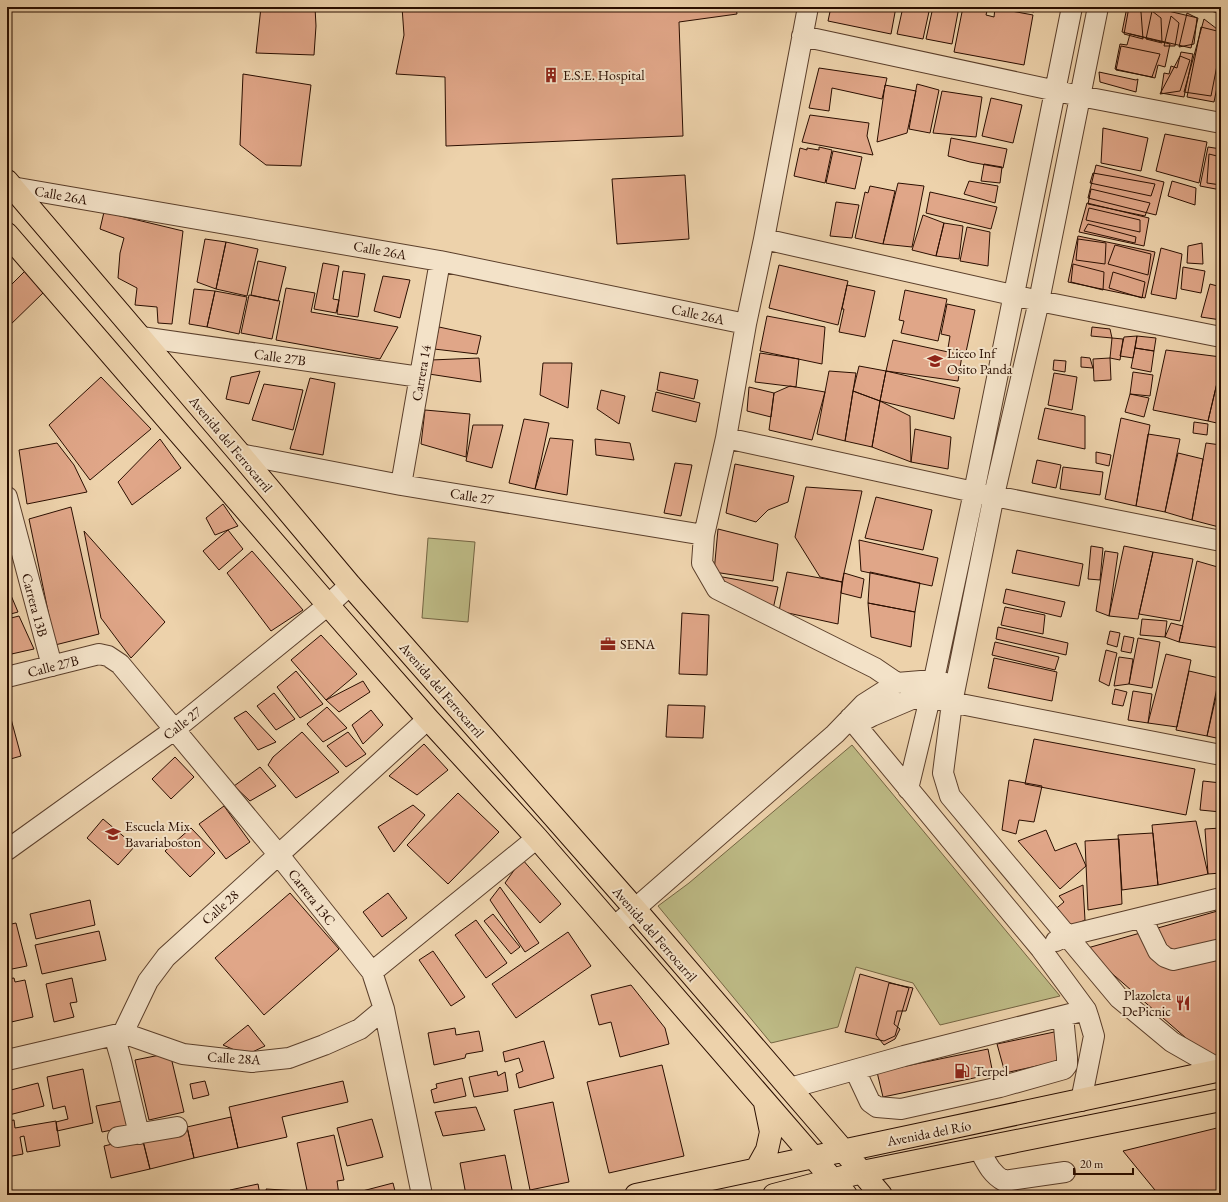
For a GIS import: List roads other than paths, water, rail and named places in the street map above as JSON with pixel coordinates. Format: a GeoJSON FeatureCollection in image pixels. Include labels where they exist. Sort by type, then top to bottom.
{"type":"FeatureCollection","features":[{"type":"Feature","properties":{"kind":"main road","name":"Avenida del Ferrocarril"},"geometry":{"type":"LineString","coordinates":[[9,184],[141,337],[350,585],[635,909],[881,1195]]}},
{"type":"Feature","properties":{"kind":"main road","name":"Avenida del Ferrocarril"},"geometry":{"type":"LineString","coordinates":[[7,234],[328,605],[428,719],[537,838],[840,1188]]}},
{"type":"Feature","properties":{"kind":"main road","name":"Avenida del Río"},"geometry":{"type":"LineString","coordinates":[[636,1195],[1221,1070]]}},
{"type":"Feature","properties":{"kind":"main road"},"geometry":{"type":"LineString","coordinates":[[757,1168],[767,1150],[771,1132],[764,1100]]}},
{"type":"Feature","properties":{"kind":"main road","name":"Avenida del Río"},"geometry":{"type":"LineString","coordinates":[[774,1195],[840,1188],[862,1172],[1221,1100]]}},
{"type":"Feature","properties":{"kind":"street"},"geometry":{"type":"LineString","coordinates":[[808,7],[764,239],[746,324],[726,438],[704,535],[702,563],[716,589],[875,668],[897,682],[1221,755]]}},
{"type":"Feature","properties":{"kind":"street"},"geometry":{"type":"LineString","coordinates":[[908,788],[932,689],[974,492],[1072,7]]}},
{"type":"Feature","properties":{"kind":"street"},"geometry":{"type":"LineString","coordinates":[[1098,7],[1039,302],[994,495],[954,694],[943,773],[950,796],[1119,998],[1172,1042],[1221,1070]]}},
{"type":"Feature","properties":{"kind":"street"},"geometry":{"type":"LineString","coordinates":[[802,36],[1080,96],[1221,123]]}},
{"type":"Feature","properties":{"kind":"street","name":"Calle 26A"},"geometry":{"type":"LineString","coordinates":[[9,184],[440,260],[746,324]]}},
{"type":"Feature","properties":{"kind":"street"},"geometry":{"type":"LineString","coordinates":[[764,239],[1039,302],[1221,337]]}},
{"type":"Feature","properties":{"kind":"street","name":"Carrera 14"},"geometry":{"type":"LineString","coordinates":[[401,485],[440,260]]}},
{"type":"Feature","properties":{"kind":"street","name":"Calle 27B"},"geometry":{"type":"LineString","coordinates":[[141,337],[420,377]]}},
{"type":"Feature","properties":{"kind":"street"},"geometry":{"type":"LineString","coordinates":[[726,438],[974,492],[1221,541]]}},
{"type":"Feature","properties":{"kind":"street","name":"Calle 27"},"geometry":{"type":"LineString","coordinates":[[240,454],[401,485],[704,535]]}},
{"type":"Feature","properties":{"kind":"street","name":"Carrera 13B"},"geometry":{"type":"LineString","coordinates":[[7,497],[52,666]]}},
{"type":"Feature","properties":{"kind":"street","name":"Calle 27"},"geometry":{"type":"LineString","coordinates":[[7,850],[174,730],[328,605],[350,585]]}},
{"type":"Feature","properties":{"kind":"street","name":"Calle 27B"},"geometry":{"type":"LineString","coordinates":[[7,677],[99,654]]}},
{"type":"Feature","properties":{"kind":"street","name":"Carrera 13C"},"geometry":{"type":"LineString","coordinates":[[99,654],[108,656],[120,664],[278,854],[372,972],[384,1009],[422,1195]]}},
{"type":"Feature","properties":{"kind":"street"},"geometry":{"type":"LineString","coordinates":[[614,928],[835,734],[852,721],[864,704],[897,682]]}},
{"type":"Feature","properties":{"kind":"street"},"geometry":{"type":"LineString","coordinates":[[852,721],[872,716],[932,689]]}},
{"type":"Feature","properties":{"kind":"street","name":"Calle 28"},"geometry":{"type":"LineString","coordinates":[[118,1034],[148,981],[166,957],[428,719]]}},
{"type":"Feature","properties":{"kind":"street"},"geometry":{"type":"LineString","coordinates":[[852,721],[1041,949],[1086,1010],[1094,1036],[1081,1101]]}},
{"type":"Feature","properties":{"kind":"street"},"geometry":{"type":"LineString","coordinates":[[372,972],[537,838]]}},
{"type":"Feature","properties":{"kind":"street"},"geometry":{"type":"LineString","coordinates":[[1041,949],[1066,936],[1221,898]]}},
{"type":"Feature","properties":{"kind":"street"},"geometry":{"type":"LineString","coordinates":[[1142,918],[1158,951],[1165,957],[1174,960],[1221,949]]}},
{"type":"Feature","properties":{"kind":"street","name":"Calle 28A"},"geometry":{"type":"LineString","coordinates":[[118,1034],[183,1054],[252,1062],[289,1058],[324,1045],[360,1029],[384,1009]]}},
{"type":"Feature","properties":{"kind":"street"},"geometry":{"type":"LineString","coordinates":[[790,1088],[904,1056],[1086,1010]]}},
{"type":"Feature","properties":{"kind":"street"},"geometry":{"type":"LineString","coordinates":[[855,1070],[870,1102],[877,1107],[901,1109],[1000,1087],[1064,1069],[1067,1065],[1067,1057],[1063,1016]]}},
{"type":"Feature","properties":{"kind":"street"},"geometry":{"type":"LineString","coordinates":[[7,1060],[118,1034],[121,1059],[139,1134]]}},
{"type":"Feature","properties":{"kind":"street"},"geometry":{"type":"LineString","coordinates":[[118,1137],[177,1127]]}},
{"type":"Feature","properties":{"kind":"street"},"geometry":{"type":"LineString","coordinates":[[979,1149],[989,1168],[997,1177],[1004,1181],[1065,1172]]}},
{"type":"Feature","properties":{"kind":"place","name":"E.S.E. Hospital"},"geometry":{"type":"Point","coordinates":[551,75]}},
{"type":"Feature","properties":{"kind":"place","name":"Liceo Inf Osito Panda"},"geometry":{"type":"Point","coordinates":[935,361]}},
{"type":"Feature","properties":{"kind":"place","name":"SENA"},"geometry":{"type":"Point","coordinates":[608,644]}},
{"type":"Feature","properties":{"kind":"place","name":"Escuela Mix Bavariaboston"},"geometry":{"type":"Point","coordinates":[113,834]}},
{"type":"Feature","properties":{"kind":"place","name":"Plazoleta DePicnic"},"geometry":{"type":"Point","coordinates":[1183,1003]}},
{"type":"Feature","properties":{"kind":"place","name":"Terpel"},"geometry":{"type":"Point","coordinates":[962,1071]}}]}
